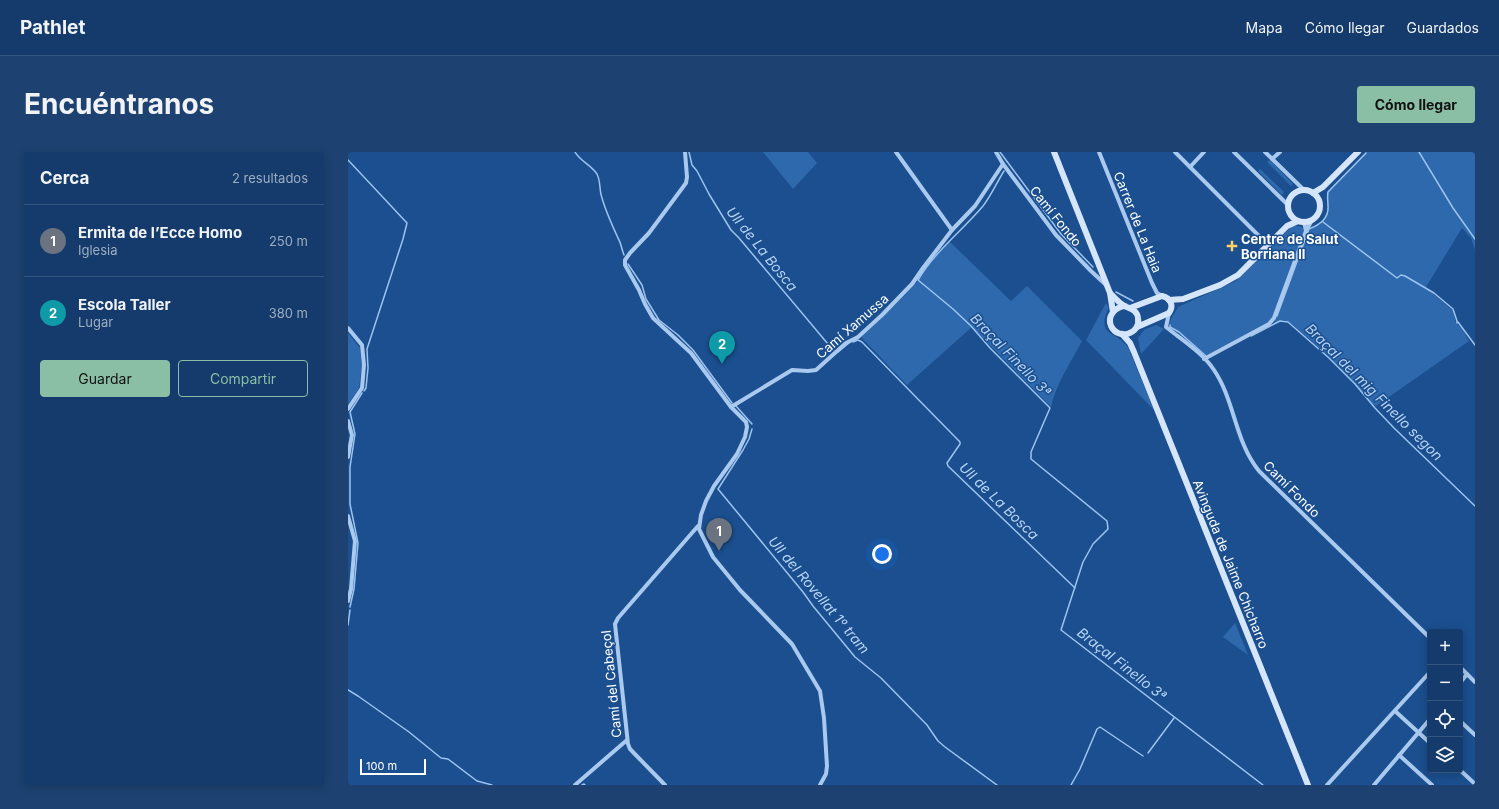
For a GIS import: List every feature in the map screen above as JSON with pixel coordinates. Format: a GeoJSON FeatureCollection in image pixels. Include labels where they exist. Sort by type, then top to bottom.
{"type":"FeatureCollection","features":[{"type":"Feature","properties":{"kind":"street"},"geometry":{"type":"LineString","coordinates":[[685,152],[687,177],[684,188],[649,233],[630,253],[625,260],[625,265],[652,318],[691,353],[731,407],[746,422],[747,426],[745,437],[737,454],[714,486],[706,501],[698,526],[713,557],[740,590],[792,644],[820,691],[824,718],[827,766],[826,774],[820,785]]}},
{"type":"Feature","properties":{"kind":"street"},"geometry":{"type":"LineString","coordinates":[[896,152],[952,230]]}},
{"type":"Feature","properties":{"kind":"street","name":"Camí Fondo"},"geometry":{"type":"LineString","coordinates":[[996,152],[1003,164],[1056,235],[1108,286]]}},
{"type":"Feature","properties":{"kind":"street"},"geometry":{"type":"LineString","coordinates":[[1054,152],[1108,286],[1113,312]]}},
{"type":"Feature","properties":{"kind":"street","name":"Carrer de La Haia"},"geometry":{"type":"LineString","coordinates":[[1099,152],[1152,283],[1157,292],[1162,296]]}},
{"type":"Feature","properties":{"kind":"street"},"geometry":{"type":"LineString","coordinates":[[1175,152],[1268,245]]}},
{"type":"Feature","properties":{"kind":"street"},"geometry":{"type":"LineString","coordinates":[[1190,167],[1204,152]]}},
{"type":"Feature","properties":{"kind":"street"},"geometry":{"type":"LineString","coordinates":[[1183,299],[1170,311],[1128,334],[1116,332],[1110,324],[1110,318],[1113,312],[1118,308],[1127,307],[1162,296],[1169,300],[1183,299],[1220,285],[1238,275],[1286,226],[1291,215],[1288,205],[1234,152]]}},
{"type":"Feature","properties":{"kind":"street"},"geometry":{"type":"LineString","coordinates":[[1265,152],[1304,190],[1313,193],[1319,200]]}},
{"type":"Feature","properties":{"kind":"street"},"geometry":{"type":"LineString","coordinates":[[1272,159],[1280,152]]}},
{"type":"Feature","properties":{"kind":"street"},"geometry":{"type":"LineString","coordinates":[[1313,193],[1323,187],[1358,152]]}},
{"type":"Feature","properties":{"kind":"street","name":"Camí Xamussa"},"geometry":{"type":"LineString","coordinates":[[731,407],[792,370],[816,370],[846,343],[858,337],[912,284],[952,230],[975,206],[1003,164]]}},
{"type":"Feature","properties":{"kind":"street"},"geometry":{"type":"LineString","coordinates":[[1204,359],[1269,324],[1274,318],[1306,231],[1312,220],[1319,214],[1319,200],[1323,187]]}},
{"type":"Feature","properties":{"kind":"street"},"geometry":{"type":"LineString","coordinates":[[1288,205],[1295,193],[1304,190]]}},
{"type":"Feature","properties":{"kind":"street"},"geometry":{"type":"LineString","coordinates":[[1291,215],[1301,221],[1306,231]]}},
{"type":"Feature","properties":{"kind":"street"},"geometry":{"type":"LineString","coordinates":[[1286,226],[1301,221],[1312,220]]}},
{"type":"Feature","properties":{"kind":"street"},"geometry":{"type":"LineString","coordinates":[[1110,293],[1116,300],[1135,312],[1138,317],[1133,339],[1134,352]]}},
{"type":"Feature","properties":{"kind":"street"},"geometry":{"type":"LineString","coordinates":[[1169,300],[1170,311]]}},
{"type":"Feature","properties":{"kind":"street","name":"Camí Fondo"},"geometry":{"type":"LineString","coordinates":[[1170,311],[1166,327],[1204,359],[1215,371],[1225,391],[1242,441],[1254,465],[1427,635]]}},
{"type":"Feature","properties":{"kind":"street"},"geometry":{"type":"LineString","coordinates":[[348,328],[362,345],[364,365],[362,388],[348,409]]}},
{"type":"Feature","properties":{"kind":"street"},"geometry":{"type":"LineString","coordinates":[[1122,334],[1130,343],[1134,352]]}},
{"type":"Feature","properties":{"kind":"street","name":"Avinguda de Jaime Chicharro"},"geometry":{"type":"LineString","coordinates":[[1134,352],[1308,785]]}},
{"type":"Feature","properties":{"kind":"street"},"geometry":{"type":"LineString","coordinates":[[348,421],[352,436],[348,457]]}},
{"type":"Feature","properties":{"kind":"street"},"geometry":{"type":"LineString","coordinates":[[348,516],[355,541],[351,589],[348,601]]}},
{"type":"Feature","properties":{"kind":"street","name":"Camí del Cabeçol"},"geometry":{"type":"LineString","coordinates":[[665,785],[630,749],[627,740],[614,630],[616,620],[698,526]]}},
{"type":"Feature","properties":{"kind":"street"},"geometry":{"type":"LineString","coordinates":[[1463,670],[1475,682]]}},
{"type":"Feature","properties":{"kind":"street"},"geometry":{"type":"LineString","coordinates":[[1463,679],[1467,674]]}},
{"type":"Feature","properties":{"kind":"street"},"geometry":{"type":"LineString","coordinates":[[1327,785],[1427,675]]}},
{"type":"Feature","properties":{"kind":"street"},"geometry":{"type":"LineString","coordinates":[[1394,711],[1427,740]]}},
{"type":"Feature","properties":{"kind":"street"},"geometry":{"type":"LineString","coordinates":[[1374,785],[1427,722]]}},
{"type":"Feature","properties":{"kind":"street"},"geometry":{"type":"LineString","coordinates":[[1463,724],[1475,735]]}},
{"type":"Feature","properties":{"kind":"street"},"geometry":{"type":"LineString","coordinates":[[575,785],[627,740]]}},
{"type":"Feature","properties":{"kind":"street"},"geometry":{"type":"LineString","coordinates":[[1399,755],[1432,785]]}},
{"type":"Feature","properties":{"kind":"street"},"geometry":{"type":"LineString","coordinates":[[1463,773],[1475,784]]}},
{"type":"Feature","properties":{"kind":"shaded area"},"geometry":{"type":"Polygon","coordinates":[[[763,152],[808,152],[817,163],[793,189],[763,152]]]}},
{"type":"Feature","properties":{"kind":"shaded area"},"geometry":{"type":"Polygon","coordinates":[[[1366,152],[1475,152],[1475,250],[1471,238],[1462,228],[1426,287],[1453,311],[1456,323],[1462,328],[1469,341],[1376,406],[1367,399],[1333,360],[1292,324],[1284,320],[1274,323],[1309,230],[1320,224],[1327,215],[1327,196],[1329,190],[1366,152]]]}},
{"type":"Feature","properties":{"kind":"shaded area"},"geometry":{"type":"Polygon","coordinates":[[[1270,160],[1293,184],[1291,186],[1267,162],[1270,160]]]}},
{"type":"Feature","properties":{"kind":"shaded area"},"geometry":{"type":"Polygon","coordinates":[[[1260,169],[1284,192],[1282,195],[1258,171],[1260,169]]]}},
{"type":"Feature","properties":{"kind":"shaded area"},"geometry":{"type":"Polygon","coordinates":[[[1292,226],[1299,226],[1303,228],[1304,231],[1302,240],[1274,314],[1269,322],[1205,356],[1169,327],[1171,319],[1178,307],[1236,281],[1292,226]]]}},
{"type":"Feature","properties":{"kind":"shaded area"},"geometry":{"type":"Polygon","coordinates":[[[949,241],[1011,301],[1027,286],[1082,341],[1056,390],[1051,407],[972,327],[907,385],[861,337],[906,294],[935,256],[949,241]]]}},
{"type":"Feature","properties":{"kind":"shaded area"},"geometry":{"type":"Polygon","coordinates":[[[1106,303],[1109,307],[1104,323],[1106,328],[1128,347],[1154,410],[1086,340],[1106,303]]]}},
{"type":"Feature","properties":{"kind":"shaded area"},"geometry":{"type":"Polygon","coordinates":[[[1156,325],[1164,329],[1141,354],[1138,338],[1144,330],[1156,325]]]}},
{"type":"Feature","properties":{"kind":"shaded area"},"geometry":{"type":"Polygon","coordinates":[[[348,333],[360,348],[362,365],[359,388],[348,405],[348,333]]]}},
{"type":"Feature","properties":{"kind":"shaded area"},"geometry":{"type":"Polygon","coordinates":[[[1235,623],[1248,655],[1223,637],[1235,623]]]}},
{"type":"Feature","properties":{"kind":"waterway","name":"Ull del Rovellat 1º tram"},"geometry":{"type":"LineString","coordinates":[[575,152],[597,174],[601,195],[624,255]]}},
{"type":"Feature","properties":{"kind":"waterway","name":"Ull de La Bosca"},"geometry":{"type":"LineString","coordinates":[[689,152],[692,165],[697,171],[731,230],[833,350]]}},
{"type":"Feature","properties":{"kind":"waterway","name":"Braçal del mig Finello segon"},"geometry":{"type":"LineString","coordinates":[[1000,152],[1061,234],[1093,267]]}},
{"type":"Feature","properties":{"kind":"waterway"},"geometry":{"type":"LineString","coordinates":[[1419,152],[1453,208],[1475,239]]}},
{"type":"Feature","properties":{"kind":"waterway"},"geometry":{"type":"LineString","coordinates":[[1277,316],[1309,229],[1320,223],[1327,214],[1328,192],[1366,153]]}},
{"type":"Feature","properties":{"kind":"waterway"},"geometry":{"type":"LineString","coordinates":[[348,160],[407,223],[367,349],[368,368],[366,388],[364,391]]}},
{"type":"Feature","properties":{"kind":"waterway","name":"Braçal Finello 3ª"},"geometry":{"type":"LineString","coordinates":[[1004,171],[983,206],[940,250],[918,280],[971,326],[990,348],[1050,408],[1031,452],[1031,459],[1107,521],[1108,529],[1093,544],[1083,562],[1061,630],[1263,785]]}},
{"type":"Feature","properties":{"kind":"waterway"},"geometry":{"type":"LineString","coordinates":[[1323,222],[1397,278],[1401,275],[1405,276],[1434,293],[1453,309],[1457,323],[1458,322],[1475,345]]}},
{"type":"Feature","properties":{"kind":"waterway","name":"Ull del Rovellat 1º tram"},"geometry":{"type":"LineString","coordinates":[[628,264],[642,285],[646,299],[659,320],[678,335],[693,350],[732,403]]}},
{"type":"Feature","properties":{"kind":"waterway","name":"Braçal del mig Finello segon"},"geometry":{"type":"LineString","coordinates":[[1116,292],[1133,301]]}},
{"type":"Feature","properties":{"kind":"waterway","name":"Braçal del mig Finello segon"},"geometry":{"type":"LineString","coordinates":[[1251,336],[1280,321],[1288,322],[1329,358],[1355,384],[1394,428],[1475,506]]}},
{"type":"Feature","properties":{"kind":"waterway","name":"Braçal del mig Finello segon"},"geometry":{"type":"LineString","coordinates":[[1170,325],[1170,327],[1179,332],[1206,356]]}},
{"type":"Feature","properties":{"kind":"waterway","name":"Ull de La Bosca"},"geometry":{"type":"LineString","coordinates":[[853,342],[858,340],[862,342],[960,442],[947,463],[948,466],[1075,588]]}},
{"type":"Feature","properties":{"kind":"waterway","name":"Ull de La Bosca"},"geometry":{"type":"LineString","coordinates":[[838,352],[849,343]]}},
{"type":"Feature","properties":{"kind":"waterway"},"geometry":{"type":"LineString","coordinates":[[350,607],[354,589],[358,543],[350,504],[350,467],[355,434],[350,412],[362,393]]}},
{"type":"Feature","properties":{"kind":"waterway","name":"Ull del Rovellat 1º tram"},"geometry":{"type":"LineString","coordinates":[[736,406],[752,424]]}},
{"type":"Feature","properties":{"kind":"waterway","name":"Ull del Rovellat 1º tram"},"geometry":{"type":"LineString","coordinates":[[752,429],[743,450],[718,489],[855,657],[881,678],[927,725],[938,741],[997,785]]}},
{"type":"Feature","properties":{"kind":"waterway"},"geometry":{"type":"LineString","coordinates":[[348,625],[350,610]]}},
{"type":"Feature","properties":{"kind":"waterway"},"geometry":{"type":"LineString","coordinates":[[348,690],[409,732],[441,758],[448,759],[477,781],[492,785]]}},
{"type":"Feature","properties":{"kind":"waterway","name":"Ull del Rovellat 1º tram"},"geometry":{"type":"LineString","coordinates":[[1148,753],[1174,718]]}},
{"type":"Feature","properties":{"kind":"waterway","name":"Ull del Rovellat 1º tram"},"geometry":{"type":"LineString","coordinates":[[1071,785],[1080,769],[1097,729],[1100,727],[1143,756]]}},
{"type":"Feature","properties":{"kind":"place","name":"Centre de Salut Borriana II"},"geometry":{"type":"Point","coordinates":[1232,246]}},
{"type":"Feature","properties":{"kind":"place","name":"Escola Taller"},"geometry":{"type":"Point","coordinates":[722,364]}},
{"type":"Feature","properties":{"kind":"place","name":"Ermita de l’Ecce Homo"},"geometry":{"type":"Point","coordinates":[719,551]}}]}
